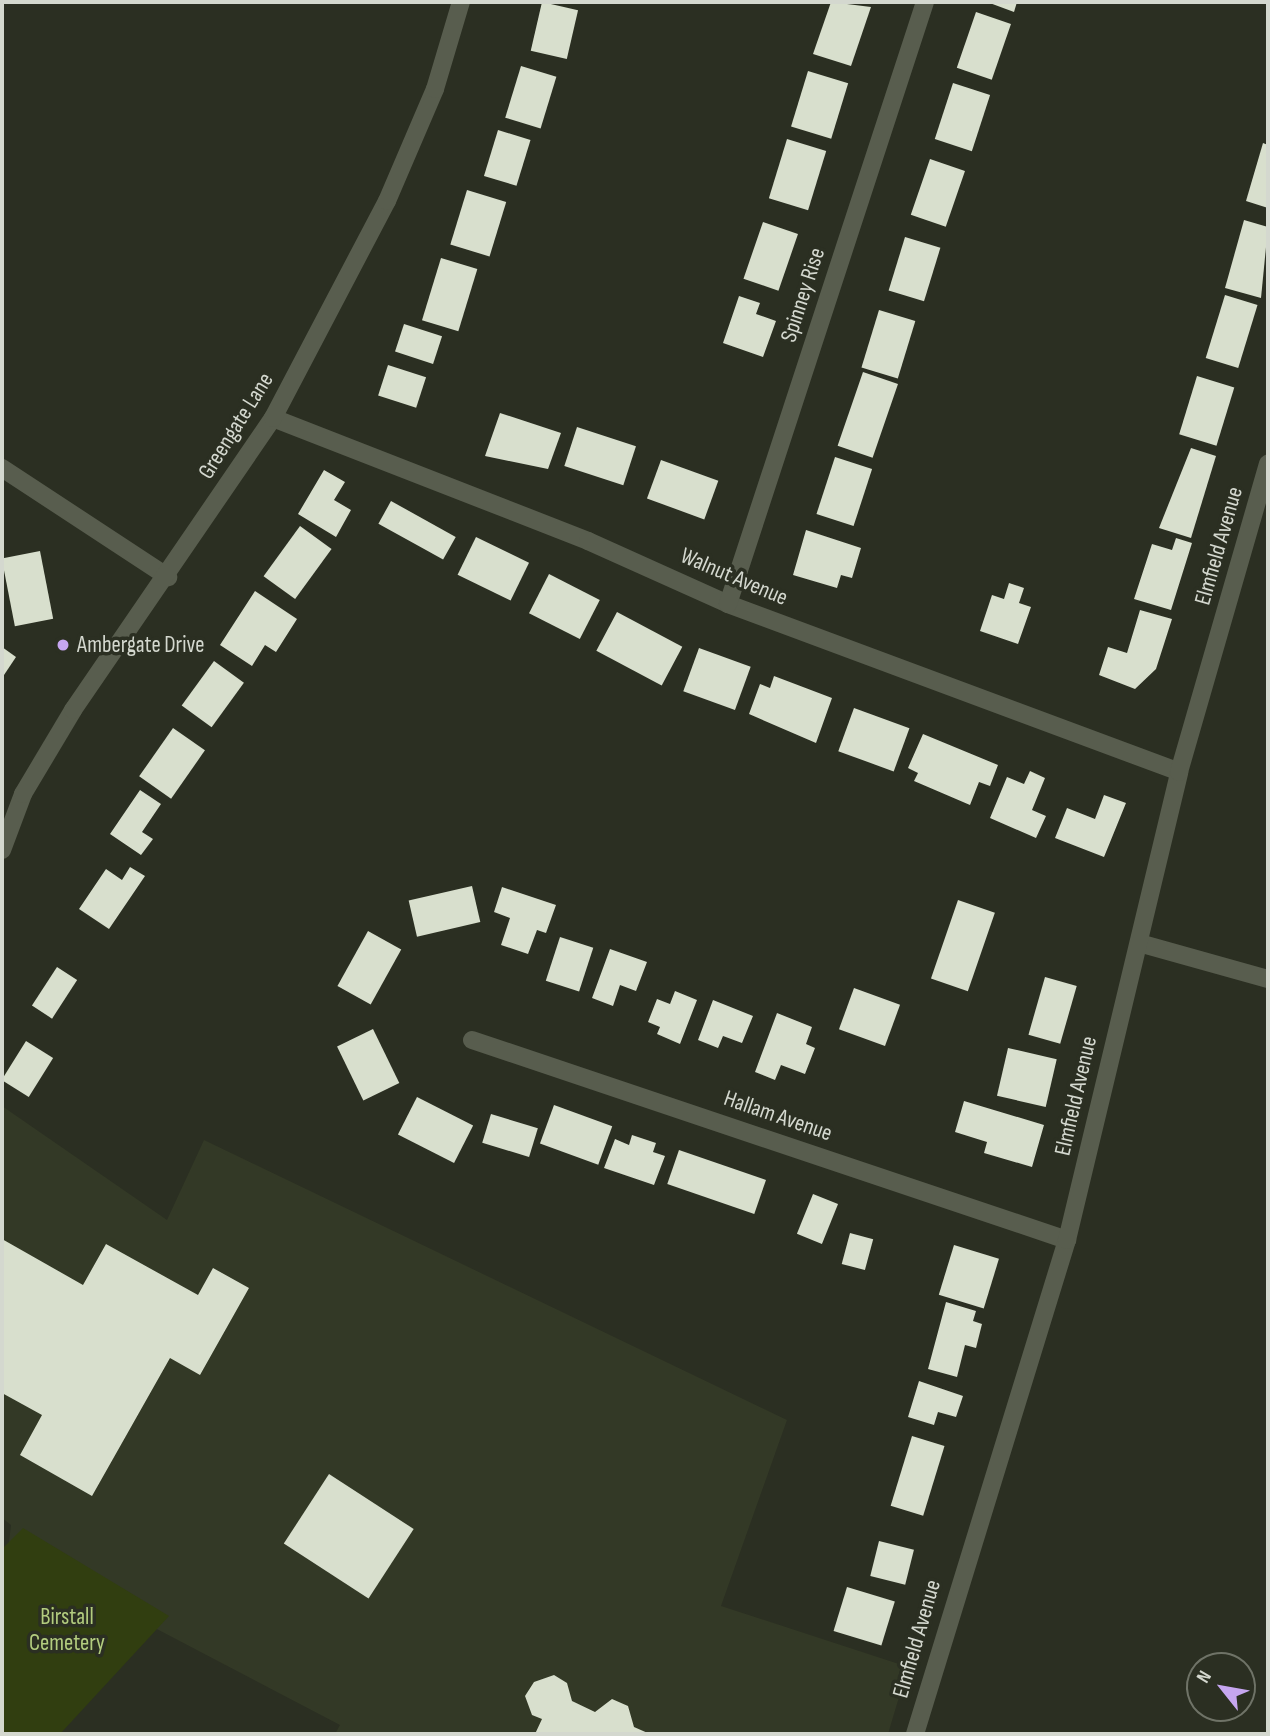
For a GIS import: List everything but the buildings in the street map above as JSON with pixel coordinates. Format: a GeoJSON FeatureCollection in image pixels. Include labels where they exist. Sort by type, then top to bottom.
{"type":"FeatureCollection","features":[{"type":"Feature","properties":{"kind":"street","name":"Greengate Lane"},"geometry":{"type":"LineString","coordinates":[[2,850],[23,794],[74,710],[168,577],[273,418],[387,201],[435,89],[461,2]]}},
{"type":"Feature","properties":{"kind":"street","name":"Spinney Rise"},"geometry":{"type":"LineString","coordinates":[[728,604],[925,2]]}},
{"type":"Feature","properties":{"kind":"street","name":"Walnut Avenue"},"geometry":{"type":"LineString","coordinates":[[273,418],[588,541],[728,604],[1179,772]]}},
{"type":"Feature","properties":{"kind":"street","name":"Elmfield Avenue"},"geometry":{"type":"LineString","coordinates":[[915,1734],[1067,1240],[1179,772],[1268,464]]}},
{"type":"Feature","properties":{"kind":"street"},"geometry":{"type":"LineString","coordinates":[[2,468],[168,577]]}},
{"type":"Feature","properties":{"kind":"street"},"geometry":{"type":"LineString","coordinates":[[1139,943],[1268,979]]}},
{"type":"Feature","properties":{"kind":"street","name":"Hallam Avenue"},"geometry":{"type":"LineString","coordinates":[[472,1040],[1067,1240]]}},
{"type":"Feature","properties":{"kind":"shaded area"},"geometry":{"type":"Polygon","coordinates":[[[2,1106],[167,1220],[204,1140],[787,1420],[721,1606],[908,1667],[888,1734],[335,1734],[340,1725],[8,1551],[11,1525],[2,1518],[2,1106]]]}},
{"type":"Feature","properties":{"kind":"green space","name":"Birstall Cemetery"},"geometry":{"type":"Polygon","coordinates":[[[23,1528],[169,1616],[60,1734],[2,1734],[2,1549],[23,1528]]]}},
{"type":"Feature","properties":{"kind":"place","name":"Ambergate Drive"},"geometry":{"type":"Point","coordinates":[63,645]}}]}
